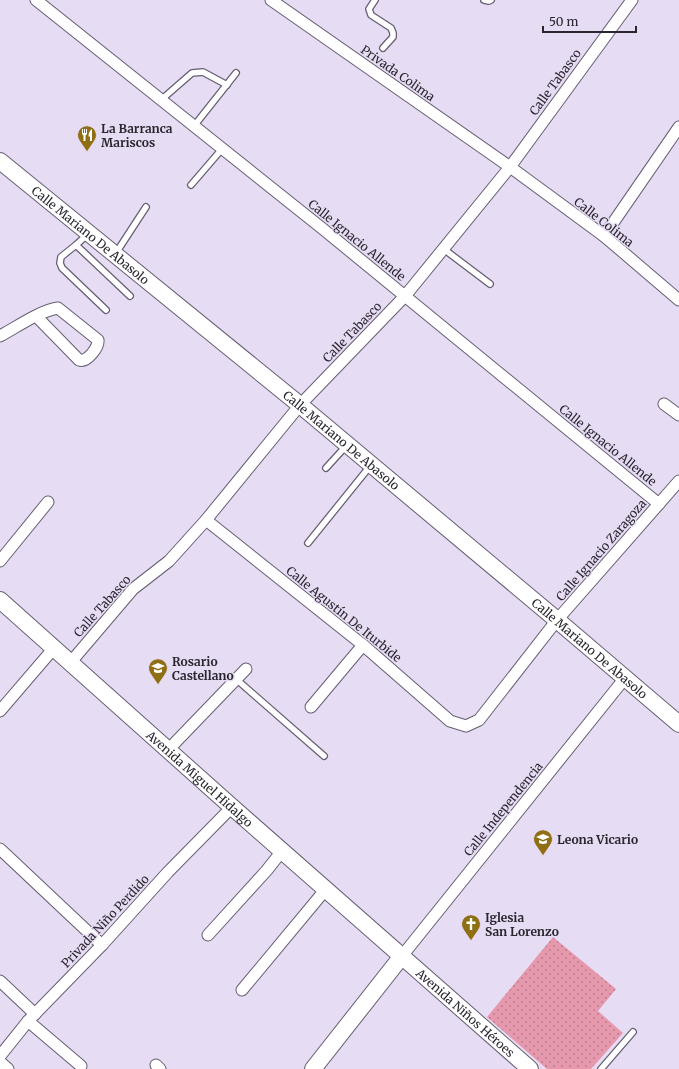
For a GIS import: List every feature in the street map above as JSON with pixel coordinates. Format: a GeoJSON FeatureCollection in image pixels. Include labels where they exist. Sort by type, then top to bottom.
{"type":"FeatureCollection","features":[{"type":"Feature","properties":{"kind":"street","name":"Calle Ignacio Allende"},"geometry":{"type":"LineString","coordinates":[[36,0],[194,126],[659,504]]}},
{"type":"Feature","properties":{"kind":"street","name":"Privada Colima"},"geometry":{"type":"LineString","coordinates":[[271,0],[510,167]]}},
{"type":"Feature","properties":{"kind":"street","name":"Calle Tabasco"},"geometry":{"type":"LineString","coordinates":[[70,663],[133,588],[169,562],[206,520],[300,405],[404,296],[510,167],[632,0]]}},
{"type":"Feature","properties":{"kind":"street"},"geometry":{"type":"LineString","coordinates":[[604,236],[679,127]]}},
{"type":"Feature","properties":{"kind":"street","name":"Calle Mariano De Abasolo"},"geometry":{"type":"LineString","coordinates":[[0,162],[300,405],[679,724]]}},
{"type":"Feature","properties":{"kind":"street","name":"Calle Colima"},"geometry":{"type":"LineString","coordinates":[[510,167],[604,236],[679,300]]}},
{"type":"Feature","properties":{"kind":"street"},"geometry":{"type":"LineString","coordinates":[[0,336],[36,316],[53,309],[61,309],[98,340],[97,346],[86,360],[79,360],[36,316]]}},
{"type":"Feature","properties":{"kind":"street"},"geometry":{"type":"LineString","coordinates":[[664,404],[679,415]]}},
{"type":"Feature","properties":{"kind":"street","name":"Calle Ignacio Zaragoza"},"geometry":{"type":"LineString","coordinates":[[466,726],[479,720],[557,620],[679,481]]}},
{"type":"Feature","properties":{"kind":"street"},"geometry":{"type":"LineString","coordinates":[[0,561],[48,502]]}},
{"type":"Feature","properties":{"kind":"street","name":"Calle Agustín De Iturbide"},"geometry":{"type":"LineString","coordinates":[[206,520],[363,645],[450,721],[466,726]]}},
{"type":"Feature","properties":{"kind":"street","name":"Avenida Miguel Hidalgo"},"geometry":{"type":"LineString","coordinates":[[3,604],[402,956]]}},
{"type":"Feature","properties":{"kind":"street"},"geometry":{"type":"LineString","coordinates":[[311,707],[363,645]]}},
{"type":"Feature","properties":{"kind":"street"},"geometry":{"type":"LineString","coordinates":[[0,711],[54,648]]}},
{"type":"Feature","properties":{"kind":"street"},"geometry":{"type":"LineString","coordinates":[[168,750],[246,670]]}},
{"type":"Feature","properties":{"kind":"street","name":"Calle Independencia"},"geometry":{"type":"LineString","coordinates":[[402,956],[625,678]]}},
{"type":"Feature","properties":{"kind":"street","name":"Privada Niño Perdido"},"geometry":{"type":"LineString","coordinates":[[0,1056],[31,1018],[102,945],[168,872],[232,807]]}},
{"type":"Feature","properties":{"kind":"street"},"geometry":{"type":"LineString","coordinates":[[0,849],[102,945]]}},
{"type":"Feature","properties":{"kind":"street"},"geometry":{"type":"LineString","coordinates":[[208,935],[267,870],[282,851]]}},
{"type":"Feature","properties":{"kind":"street"},"geometry":{"type":"LineString","coordinates":[[242,990],[326,889]]}},
{"type":"Feature","properties":{"kind":"street"},"geometry":{"type":"LineString","coordinates":[[313,1069],[402,956]]}},
{"type":"Feature","properties":{"kind":"street","name":"Avenida Niños Héroes"},"geometry":{"type":"LineString","coordinates":[[402,956],[530,1069]]}},
{"type":"Feature","properties":{"kind":"street"},"geometry":{"type":"LineString","coordinates":[[0,981],[31,1018],[81,1066]]}},
{"type":"Feature","properties":{"kind":"street"},"geometry":{"type":"LineString","coordinates":[[0,1062],[8,1069]]}},
{"type":"Feature","properties":{"kind":"lane"},"geometry":{"type":"LineString","coordinates":[[375,0],[369,9],[371,15],[391,28],[393,33],[392,37],[383,48]]}},
{"type":"Feature","properties":{"kind":"lane"},"geometry":{"type":"LineString","coordinates":[[484,0],[491,0]]}},
{"type":"Feature","properties":{"kind":"lane"},"geometry":{"type":"LineString","coordinates":[[161,100],[192,73],[203,72],[227,85]]}},
{"type":"Feature","properties":{"kind":"lane"},"geometry":{"type":"LineString","coordinates":[[194,126],[236,73]]}},
{"type":"Feature","properties":{"kind":"lane"},"geometry":{"type":"LineString","coordinates":[[191,185],[222,149]]}},
{"type":"Feature","properties":{"kind":"lane"},"geometry":{"type":"LineString","coordinates":[[114,254],[146,207]]}},
{"type":"Feature","properties":{"kind":"lane"},"geometry":{"type":"LineString","coordinates":[[89,233],[61,258],[60,264],[62,268],[106,310]]}},
{"type":"Feature","properties":{"kind":"lane"},"geometry":{"type":"LineString","coordinates":[[76,245],[130,296]]}},
{"type":"Feature","properties":{"kind":"lane"},"geometry":{"type":"LineString","coordinates":[[444,248],[448,254],[490,284]]}},
{"type":"Feature","properties":{"kind":"lane"},"geometry":{"type":"LineString","coordinates":[[326,468],[347,444]]}},
{"type":"Feature","properties":{"kind":"lane"},"geometry":{"type":"LineString","coordinates":[[308,543],[371,465]]}},
{"type":"Feature","properties":{"kind":"lane"},"geometry":{"type":"LineString","coordinates":[[236,680],[324,756]]}},
{"type":"Feature","properties":{"kind":"lane"},"geometry":{"type":"LineString","coordinates":[[601,1069],[633,1032]]}},
{"type":"Feature","properties":{"kind":"shaded area"},"geometry":{"type":"Polygon","coordinates":[[[553,937],[616,989],[598,1011],[623,1033],[591,1069],[547,1069],[487,1017],[553,937]]]}},
{"type":"Feature","properties":{"kind":"place","name":"La Barranca Mariscos"},"geometry":{"type":"Point","coordinates":[87,152]}},
{"type":"Feature","properties":{"kind":"place","name":"Rosario Castellano"},"geometry":{"type":"Point","coordinates":[158,685]}},
{"type":"Feature","properties":{"kind":"place","name":"Leona Vicario"},"geometry":{"type":"Point","coordinates":[543,856]}},
{"type":"Feature","properties":{"kind":"place","name":"Iglesia San Lorenzo"},"geometry":{"type":"Point","coordinates":[471,941]}}]}
